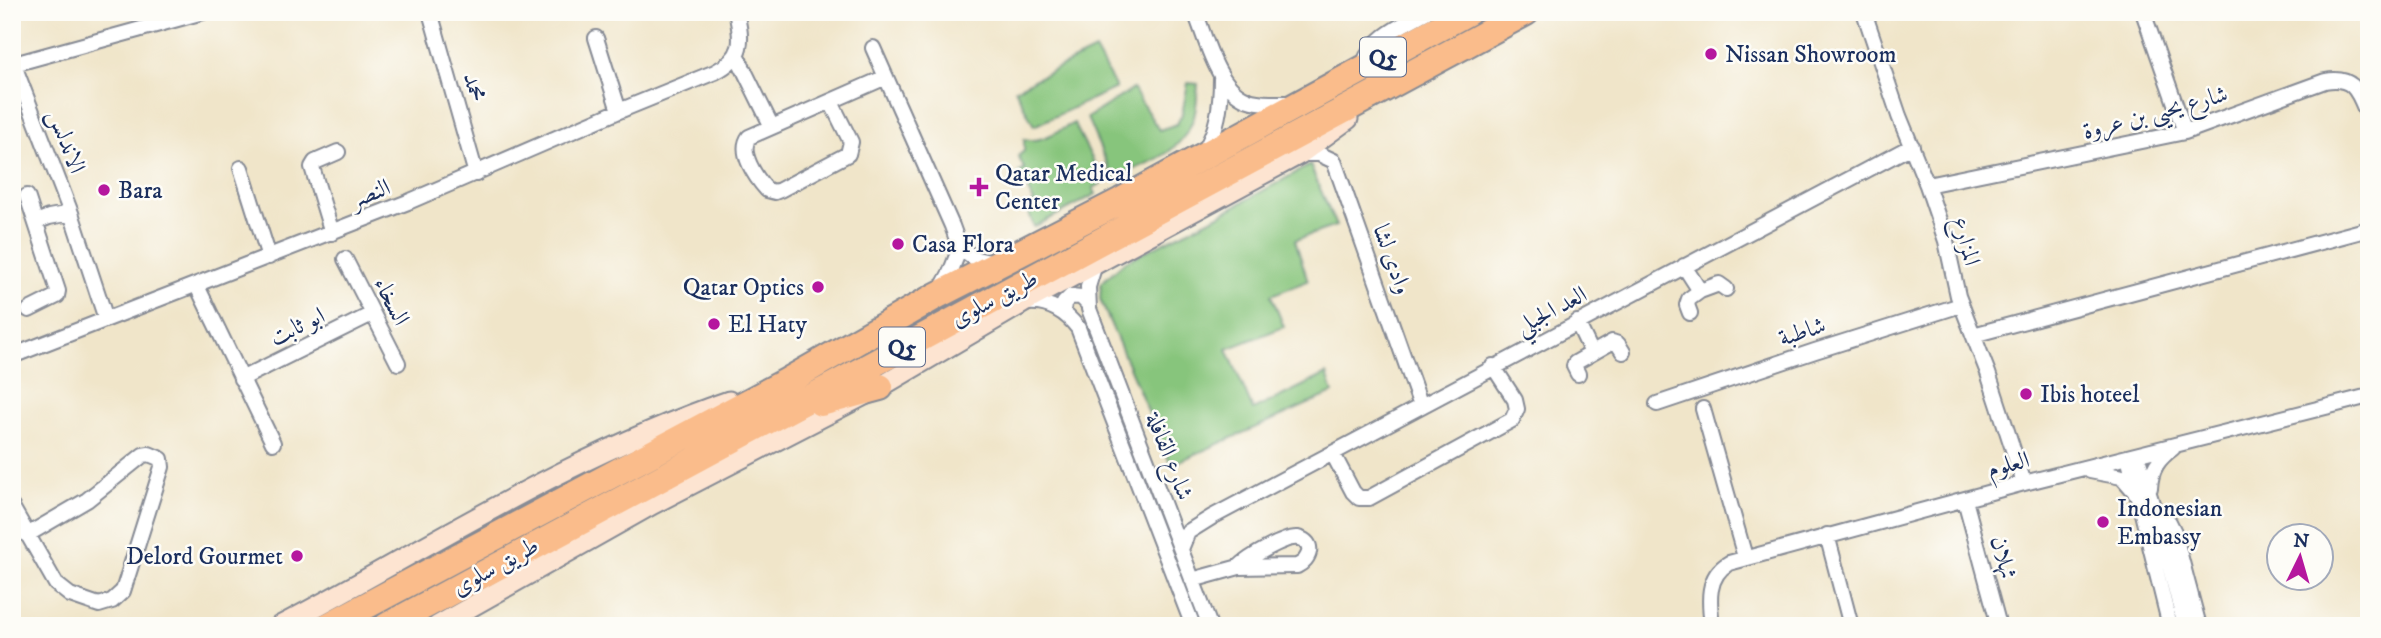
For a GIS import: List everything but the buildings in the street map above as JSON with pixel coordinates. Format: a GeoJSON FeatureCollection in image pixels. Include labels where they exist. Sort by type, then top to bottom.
{"type":"FeatureCollection","features":[{"type":"Feature","properties":{"kind":"highway","name":"طريق سلوى"},"geometry":{"type":"LineString","coordinates":[[328,626],[783,383],[936,296],[1002,264],[1468,12]]}},
{"type":"Feature","properties":{"kind":"highway","name":"طريق سلوى"},"geometry":{"type":"LineString","coordinates":[[387,626],[1526,12]]}},
{"type":"Feature","properties":{"kind":"highway"},"geometry":{"type":"LineString","coordinates":[[772,417],[880,387]]}},
{"type":"Feature","properties":{"kind":"main road","name":"طريق سلوى"},"geometry":{"type":"LineString","coordinates":[[437,626],[653,504],[880,387],[1023,303],[1300,154],[1417,70]]}},
{"type":"Feature","properties":{"kind":"main road","name":"طريق سلوى"},"geometry":{"type":"LineString","coordinates":[[280,626],[555,475],[680,420],[783,383]]}},
{"type":"Feature","properties":{"kind":"street"},"geometry":{"type":"LineString","coordinates":[[13,62],[203,12]]}},
{"type":"Feature","properties":{"kind":"street","name":"محمد"},"geometry":{"type":"LineString","coordinates":[[430,12],[476,174]]}},
{"type":"Feature","properties":{"kind":"street"},"geometry":{"type":"LineString","coordinates":[[736,12],[741,32],[737,56],[772,128]]}},
{"type":"Feature","properties":{"kind":"street"},"geometry":{"type":"LineString","coordinates":[[1195,12],[1221,78],[1217,124],[1200,158]]}},
{"type":"Feature","properties":{"kind":"street","name":"طريق سلوى"},"geometry":{"type":"LineString","coordinates":[[1362,68],[1367,55],[1379,41],[1426,12]]}},
{"type":"Feature","properties":{"kind":"street","name":"المزارع"},"geometry":{"type":"LineString","coordinates":[[1864,12],[1899,116],[1927,185],[1946,241],[1961,305],[2024,483]]}},
{"type":"Feature","properties":{"kind":"street"},"geometry":{"type":"LineString","coordinates":[[2143,12],[2185,132]]}},
{"type":"Feature","properties":{"kind":"street"},"geometry":{"type":"LineString","coordinates":[[596,38],[619,111]]}},
{"type":"Feature","properties":{"kind":"street"},"geometry":{"type":"LineString","coordinates":[[873,48],[960,248]]}},
{"type":"Feature","properties":{"kind":"street","name":"النصر"},"geometry":{"type":"LineString","coordinates":[[12,356],[106,318],[197,286],[476,174],[715,72],[727,66],[737,56]]}},
{"type":"Feature","properties":{"kind":"street","name":"الاندلس"},"geometry":{"type":"LineString","coordinates":[[13,62],[17,89],[28,103],[71,213],[106,318]]}},
{"type":"Feature","properties":{"kind":"street"},"geometry":{"type":"LineString","coordinates":[[831,102],[851,142],[848,154],[775,192],[763,187],[745,154],[744,147],[750,137],[886,77]]}},
{"type":"Feature","properties":{"kind":"street"},"geometry":{"type":"LineString","coordinates":[[1221,78],[1238,96],[1253,102],[1299,103]]}},
{"type":"Feature","properties":{"kind":"street","name":"شارع يحيى بن عروة"},"geometry":{"type":"LineString","coordinates":[[1927,185],[2185,132],[2336,78],[2352,85],[2369,118]]}},
{"type":"Feature","properties":{"kind":"street"},"geometry":{"type":"LineString","coordinates":[[12,108],[28,103]]}},
{"type":"Feature","properties":{"kind":"street","name":"العد الجبلي"},"geometry":{"type":"LineString","coordinates":[[1181,549],[1188,533],[1212,517],[1912,146]]}},
{"type":"Feature","properties":{"kind":"street"},"geometry":{"type":"LineString","coordinates":[[332,233],[312,167],[314,162],[338,152]]}},
{"type":"Feature","properties":{"kind":"street","name":"وادى لشا"},"geometry":{"type":"LineString","coordinates":[[1300,154],[1320,154],[1334,161],[1421,406]]}},
{"type":"Feature","properties":{"kind":"street"},"geometry":{"type":"LineString","coordinates":[[241,168],[270,257]]}},
{"type":"Feature","properties":{"kind":"street"},"geometry":{"type":"LineString","coordinates":[[27,196],[58,293],[29,310]]}},
{"type":"Feature","properties":{"kind":"street"},"geometry":{"type":"LineString","coordinates":[[36,222],[71,213]]}},
{"type":"Feature","properties":{"kind":"street"},"geometry":{"type":"LineString","coordinates":[[1973,335],[2369,229]]}},
{"type":"Feature","properties":{"kind":"street","name":"طريق سلوى"},"geometry":{"type":"LineString","coordinates":[[936,296],[950,273],[960,248],[976,258],[1002,264]]}},
{"type":"Feature","properties":{"kind":"street","name":"السخاء"},"geometry":{"type":"LineString","coordinates":[[345,259],[398,363]]}},
{"type":"Feature","properties":{"kind":"street","name":"شارع القافلة"},"geometry":{"type":"LineString","coordinates":[[1095,264],[1087,287],[1088,304],[1210,626]]}},
{"type":"Feature","properties":{"kind":"street"},"geometry":{"type":"LineString","coordinates":[[1684,266],[1700,291]]}},
{"type":"Feature","properties":{"kind":"street"},"geometry":{"type":"LineString","coordinates":[[1690,313],[1687,304],[1689,299],[1700,291],[1718,284],[1726,289]]}},
{"type":"Feature","properties":{"kind":"street"},"geometry":{"type":"LineString","coordinates":[[197,286],[273,443]]}},
{"type":"Feature","properties":{"kind":"street"},"geometry":{"type":"LineString","coordinates":[[1023,303],[1042,303],[1063,312],[1064,303],[1071,296],[1081,297],[1088,304]]}},
{"type":"Feature","properties":{"kind":"street","name":"شاطبة"},"geometry":{"type":"LineString","coordinates":[[1657,404],[1961,305]]}},
{"type":"Feature","properties":{"kind":"street","name":"شارع القافلة"},"geometry":{"type":"LineString","coordinates":[[1063,312],[1083,338],[1193,626]]}},
{"type":"Feature","properties":{"kind":"street","name":"ابو ثابت"},"geometry":{"type":"LineString","coordinates":[[241,379],[372,314]]}},
{"type":"Feature","properties":{"kind":"street"},"geometry":{"type":"LineString","coordinates":[[1577,322],[1592,353]]}},
{"type":"Feature","properties":{"kind":"street"},"geometry":{"type":"LineString","coordinates":[[1578,374],[1575,363],[1612,342],[1618,344],[1623,352]]}},
{"type":"Feature","properties":{"kind":"street"},"geometry":{"type":"LineString","coordinates":[[1333,454],[1353,492],[1359,498],[1369,498],[1513,420],[1517,409],[1515,400],[1493,366]]}},
{"type":"Feature","properties":{"kind":"street","name":"العلوم"},"geometry":{"type":"LineString","coordinates":[[1712,626],[1708,599],[1713,581],[1720,568],[1745,557],[2369,396]]}},
{"type":"Feature","properties":{"kind":"street"},"geometry":{"type":"LineString","coordinates":[[1703,409],[1745,557]]}},
{"type":"Feature","properties":{"kind":"street"},"geometry":{"type":"LineString","coordinates":[[2170,626],[2147,501],[2151,474],[2156,463],[2178,445]]}},
{"type":"Feature","properties":{"kind":"street"},"geometry":{"type":"LineString","coordinates":[[12,507],[27,535],[56,584],[83,601],[99,605],[112,601],[123,591],[162,467],[161,459],[149,454],[143,455],[87,500],[27,535]]}},
{"type":"Feature","properties":{"kind":"street"},"geometry":{"type":"LineString","coordinates":[[2132,456],[2185,626]]}},
{"type":"Feature","properties":{"kind":"street"},"geometry":{"type":"LineString","coordinates":[[2078,470],[2101,471],[2122,477],[2160,512],[2174,532],[2199,626]]}},
{"type":"Feature","properties":{"kind":"street","name":"ثهلان"},"geometry":{"type":"LineString","coordinates":[[1965,500],[1999,626]]}},
{"type":"Feature","properties":{"kind":"street","name":"العد الجبلي"},"geometry":{"type":"LineString","coordinates":[[1171,522],[1187,525],[1212,517]]}},
{"type":"Feature","properties":{"kind":"street"},"geometry":{"type":"LineString","coordinates":[[1827,535],[1852,626]]}},
{"type":"Feature","properties":{"kind":"street"},"geometry":{"type":"LineString","coordinates":[[1192,580],[1239,567]]}},
{"type":"Feature","properties":{"kind":"green space"},"geometry":{"type":"Polygon","coordinates":[[[1095,50],[1116,88],[1034,126],[1015,89],[1095,50]]]}},
{"type":"Feature","properties":{"kind":"green space"},"geometry":{"type":"Polygon","coordinates":[[[1188,83],[1198,84],[1196,105],[1194,117],[1181,141],[1150,162],[1113,178],[1087,118],[1133,89],[1159,130],[1177,124],[1182,114],[1188,83]]]}},
{"type":"Feature","properties":{"kind":"green space"},"geometry":{"type":"Polygon","coordinates":[[[1074,123],[1104,182],[1093,188],[1096,194],[1034,227],[1027,207],[1034,202],[1019,172],[1025,170],[1018,156],[1024,151],[1024,139],[1037,140],[1074,123]]]}},
{"type":"Feature","properties":{"kind":"green space"},"geometry":{"type":"Polygon","coordinates":[[[1310,165],[1336,226],[1295,240],[1308,281],[1271,295],[1284,327],[1227,349],[1253,410],[1327,374],[1333,393],[1171,465],[1100,299],[1101,283],[1124,262],[1219,215],[1310,165]]]}},
{"type":"Feature","properties":{"kind":"place","name":"Nissan Showroom"},"geometry":{"type":"Point","coordinates":[1711,54]}},
{"type":"Feature","properties":{"kind":"place","name":"Qatar Medical Center"},"geometry":{"type":"Point","coordinates":[979,187]}},
{"type":"Feature","properties":{"kind":"place","name":"Bara"},"geometry":{"type":"Point","coordinates":[104,190]}},
{"type":"Feature","properties":{"kind":"place","name":"Casa Flora"},"geometry":{"type":"Point","coordinates":[898,244]}},
{"type":"Feature","properties":{"kind":"place","name":"Qatar Optics"},"geometry":{"type":"Point","coordinates":[818,287]}},
{"type":"Feature","properties":{"kind":"place","name":"El Haty"},"geometry":{"type":"Point","coordinates":[714,324]}},
{"type":"Feature","properties":{"kind":"place","name":"Ibis hoteel"},"geometry":{"type":"Point","coordinates":[2026,394]}},
{"type":"Feature","properties":{"kind":"place","name":"Indonesian Embassy"},"geometry":{"type":"Point","coordinates":[2103,522]}},
{"type":"Feature","properties":{"kind":"place","name":"Delord Gourmet"},"geometry":{"type":"Point","coordinates":[297,556]}}]}
